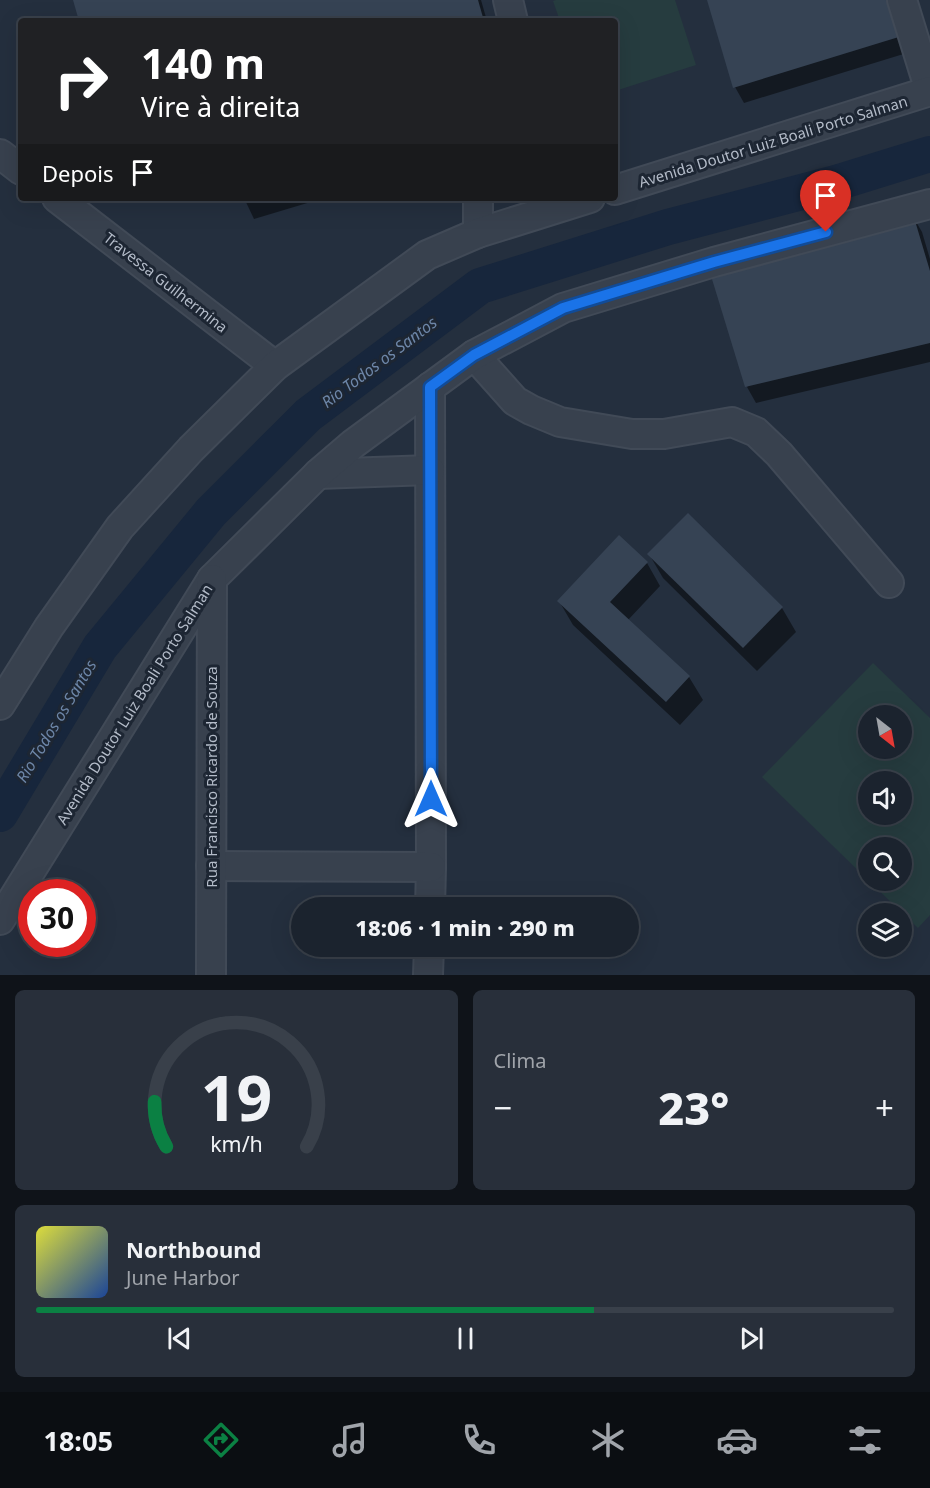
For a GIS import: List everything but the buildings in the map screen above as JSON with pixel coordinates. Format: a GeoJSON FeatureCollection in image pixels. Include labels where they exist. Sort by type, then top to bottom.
{"type":"FeatureCollection","features":[{"type":"Feature","properties":{"kind":"street"},"geometry":{"type":"LineString","coordinates":[[508,0],[512,18]]}},
{"type":"Feature","properties":{"kind":"street"},"geometry":{"type":"LineString","coordinates":[[902,0],[930,91]]}},
{"type":"Feature","properties":{"kind":"street","name":"Avenida Doutor Luiz Boali Porto Salman"},"geometry":{"type":"LineString","coordinates":[[618,189],[930,91]]}},
{"type":"Feature","properties":{"kind":"street"},"geometry":{"type":"LineString","coordinates":[[0,154],[18,168]]}},
{"type":"Feature","properties":{"kind":"street","name":"Travessa Guilhermina"},"geometry":{"type":"LineString","coordinates":[[61,201],[275,366]]}},
{"type":"Feature","properties":{"kind":"street"},"geometry":{"type":"LineString","coordinates":[[478,201],[478,233]]}},
{"type":"Feature","properties":{"kind":"street"},"geometry":{"type":"LineString","coordinates":[[0,705],[49,627],[120,527],[191,449],[275,366],[427,255],[478,233],[580,201]]}},
{"type":"Feature","properties":{"kind":"street","name":"Avenida Doutor Luiz Boali Porto Salman"},"geometry":{"type":"LineString","coordinates":[[0,920],[212,579],[318,474],[353,444],[474,355],[563,308],[714,262],[930,204]]}},
{"type":"Feature","properties":{"kind":"street"},"geometry":{"type":"LineString","coordinates":[[474,355],[515,401],[560,422],[632,434],[664,434],[732,422],[756,432],[779,454],[889,583]]}},
{"type":"Feature","properties":{"kind":"street"},"geometry":{"type":"LineString","coordinates":[[430,387],[430,897]]}},
{"type":"Feature","properties":{"kind":"street"},"geometry":{"type":"LineString","coordinates":[[318,474],[430,470]]}},
{"type":"Feature","properties":{"kind":"street","name":"Rua Francisco Ricardo de Souza"},"geometry":{"type":"LineString","coordinates":[[211,975],[212,579]]}},
{"type":"Feature","properties":{"kind":"street"},"geometry":{"type":"LineString","coordinates":[[211,866],[431,867]]}},
{"type":"Feature","properties":{"kind":"street"},"geometry":{"type":"LineString","coordinates":[[428,975],[429,957]]}},
{"type":"Feature","properties":{"kind":"green space"},"geometry":{"type":"Polygon","coordinates":[[[675,0],[696,65],[618,90],[618,18],[559,18],[553,1],[675,0]]]}},
{"type":"Feature","properties":{"kind":"green space"},"geometry":{"type":"Polygon","coordinates":[[[873,663],[930,718],[930,915],[918,928],[912,922],[912,903],[892,903],[879,891],[912,891],[912,837],[858,837],[858,870],[762,777],[873,663]]]}},
{"type":"Feature","properties":{"kind":"waterway","name":"Rio Todos os Santos"},"geometry":{"type":"LineString","coordinates":[[0,814],[100,647],[211,512],[308,415],[480,286],[668,227],[836,183],[930,154]]}},
{"type":"Feature","properties":{"kind":"route"},"geometry":{"type":"LineString","coordinates":[[431,799],[430,387],[474,355],[563,308],[714,262],[826,232]]}}]}
